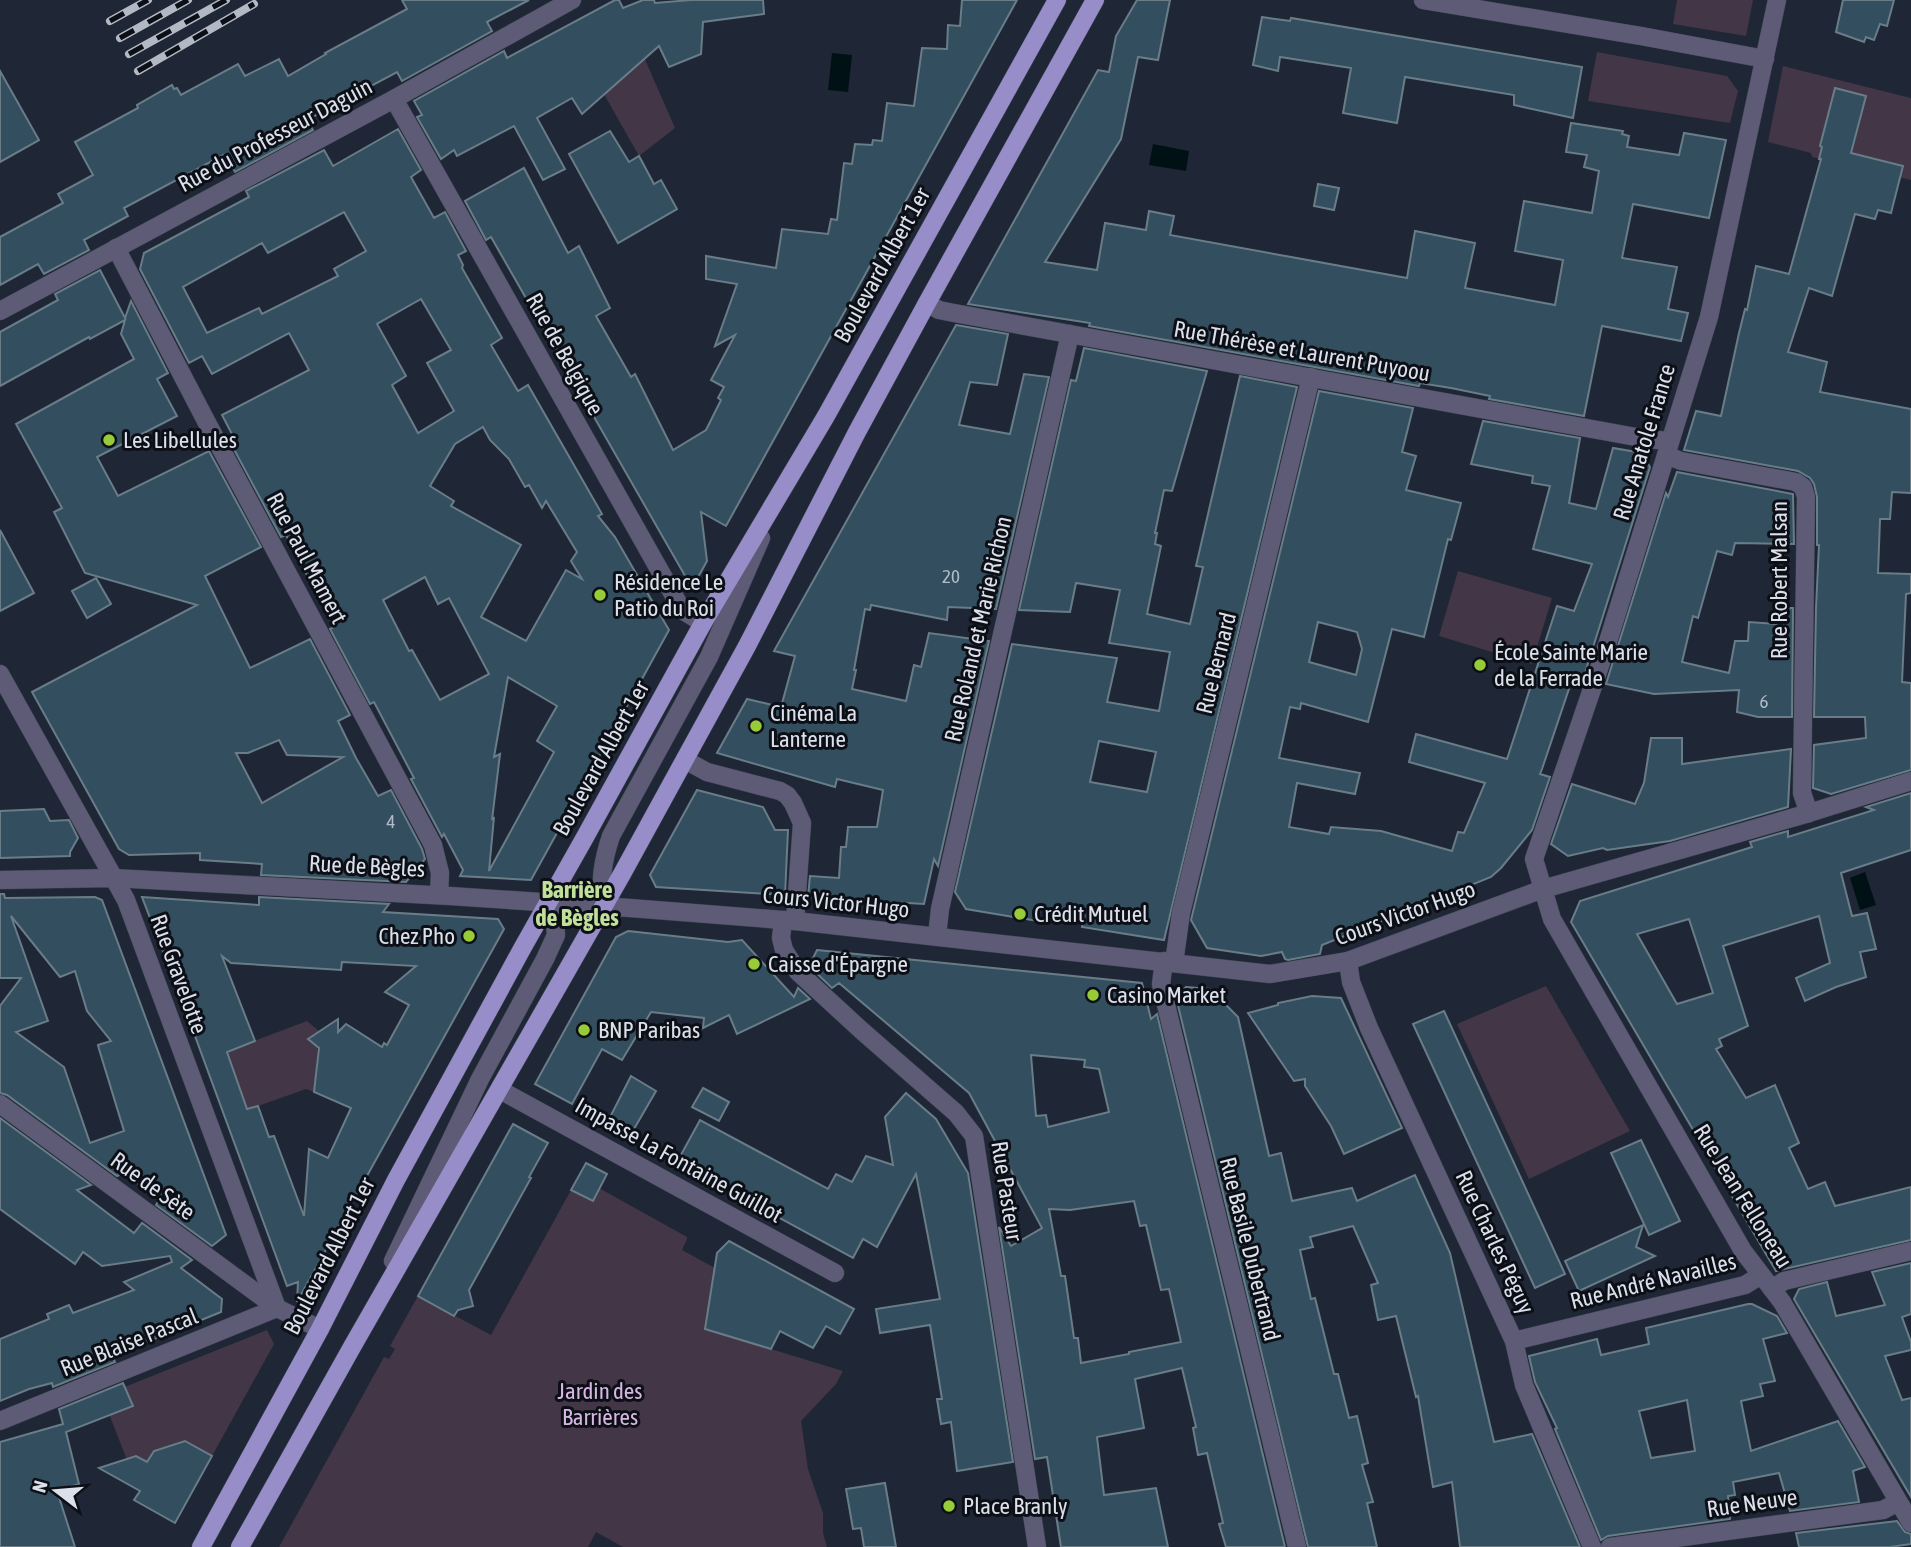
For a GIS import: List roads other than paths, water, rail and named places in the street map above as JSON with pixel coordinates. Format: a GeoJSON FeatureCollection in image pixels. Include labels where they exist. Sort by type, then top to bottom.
{"type":"FeatureCollection","features":[{"type":"Feature","properties":{"kind":"main road","name":"Boulevard Albert 1er"},"geometry":{"type":"LineString","coordinates":[[201,1547],[320,1329],[396,1180],[548,903],[703,623],[892,299],[1057,0]]}},
{"type":"Feature","properties":{"kind":"main road"},"geometry":{"type":"LineString","coordinates":[[240,1547],[685,760],[857,432],[1095,0]]}},
{"type":"Feature","properties":{"kind":"street","name":"Rue du Professeur Daguin"},"geometry":{"type":"LineString","coordinates":[[0,311],[572,0]]}},
{"type":"Feature","properties":{"kind":"street"},"geometry":{"type":"LineString","coordinates":[[1423,0],[1765,59]]}},
{"type":"Feature","properties":{"kind":"street","name":"Rue Anatole France"},"geometry":{"type":"LineString","coordinates":[[1543,889],[1534,859],[1606,648],[1709,317],[1777,0]]}},
{"type":"Feature","properties":{"kind":"street","name":"Rue de Belgique"},"geometry":{"type":"LineString","coordinates":[[394,99],[682,610],[703,623]]}},
{"type":"Feature","properties":{"kind":"street","name":"Rue Paul Mamert"},"geometry":{"type":"LineString","coordinates":[[116,248],[433,845],[440,873],[439,895]]}},
{"type":"Feature","properties":{"kind":"street","name":"Rue Thérèse et Laurent Puyoou"},"geometry":{"type":"LineString","coordinates":[[927,303],[939,310],[954,313],[1647,439],[1668,448]]}},
{"type":"Feature","properties":{"kind":"street","name":"Rue Roland et Marie Richon"},"geometry":{"type":"LineString","coordinates":[[937,936],[940,909],[1070,334]]}},
{"type":"Feature","properties":{"kind":"street","name":"Rue Bernard"},"geometry":{"type":"LineString","coordinates":[[1169,962],[1311,377]]}},
{"type":"Feature","properties":{"kind":"street","name":"Rue Robert Malsan"},"geometry":{"type":"LineString","coordinates":[[1668,448],[1681,461],[1796,482],[1803,487],[1806,497],[1802,793],[1808,813]]}},
{"type":"Feature","properties":{"kind":"street"},"geometry":{"type":"LineString","coordinates":[[604,906],[601,880],[611,836],[709,657],[781,492]]}},
{"type":"Feature","properties":{"kind":"street","name":"Rue Gravelotte"},"geometry":{"type":"LineString","coordinates":[[1,679],[126,900],[277,1308]]}},
{"type":"Feature","properties":{"kind":"street","name":"Rue Pasteur"},"geometry":{"type":"LineString","coordinates":[[685,760],[707,772],[787,795],[802,823],[789,921],[781,939],[784,950],[798,972],[956,1113],[974,1136],[1037,1547]]}},
{"type":"Feature","properties":{"kind":"street","name":"Cours Victor Hugo"},"geometry":{"type":"LineString","coordinates":[[732,916],[1270,974],[1348,961],[1543,889],[1911,781]]}},
{"type":"Feature","properties":{"kind":"street","name":"Rue de Bègles"},"geometry":{"type":"LineString","coordinates":[[0,880],[113,877],[439,895],[732,916]]}},
{"type":"Feature","properties":{"kind":"street","name":"Rue Jean Felloneau"},"geometry":{"type":"LineString","coordinates":[[1543,889],[1552,919],[1743,1251],[1782,1302],[1911,1524]]}},
{"type":"Feature","properties":{"kind":"street"},"geometry":{"type":"LineString","coordinates":[[352,1346],[480,1079],[551,947],[556,934],[554,914],[548,903]]}},
{"type":"Feature","properties":{"kind":"street","name":"Rue Charles Péguy"},"geometry":{"type":"LineString","coordinates":[[1348,961],[1351,982],[1369,1028],[1514,1341],[1524,1385],[1592,1547]]}},
{"type":"Feature","properties":{"kind":"street","name":"Rue Basile Dubertrand"},"geometry":{"type":"LineString","coordinates":[[1169,962],[1161,984],[1297,1547]]}},
{"type":"Feature","properties":{"kind":"street","name":"Impasse La Fontaine Guillot"},"geometry":{"type":"LineString","coordinates":[[500,1090],[835,1273]]}},
{"type":"Feature","properties":{"kind":"street","name":"Rue de Sète"},"geometry":{"type":"LineString","coordinates":[[0,1104],[277,1308],[320,1329]]}},
{"type":"Feature","properties":{"kind":"street","name":"Rue André Navailles"},"geometry":{"type":"LineString","coordinates":[[1514,1341],[1745,1285],[1784,1281],[1911,1251]]}},
{"type":"Feature","properties":{"kind":"street","name":"Rue Blaise Pascal"},"geometry":{"type":"LineString","coordinates":[[0,1421],[277,1308]]}},
{"type":"Feature","properties":{"kind":"street","name":"Rue Neuve"},"geometry":{"type":"LineString","coordinates":[[1610,1547],[1883,1510],[1898,1502]]}},
{"type":"Feature","properties":{"kind":"railway"},"geometry":{"type":"LineString","coordinates":[[110,21],[148,0]]}},
{"type":"Feature","properties":{"kind":"railway"},"geometry":{"type":"LineString","coordinates":[[120,38],[188,0]]}},
{"type":"Feature","properties":{"kind":"railway"},"geometry":{"type":"LineString","coordinates":[[129,54],[226,0]]}},
{"type":"Feature","properties":{"kind":"railway"},"geometry":{"type":"LineString","coordinates":[[138,71],[254,4]]}},
{"type":"Feature","properties":{"kind":"place","name":"Les Libellules"},"geometry":{"type":"Point","coordinates":[109,440]}},
{"type":"Feature","properties":{"kind":"place","name":"Résidence Le Patio du Roi"},"geometry":{"type":"Point","coordinates":[600,595]}},
{"type":"Feature","properties":{"kind":"place","name":"École Sainte Marie de la Ferrade"},"geometry":{"type":"Point","coordinates":[1480,665]}},
{"type":"Feature","properties":{"kind":"place","name":"Cinéma La Lanterne"},"geometry":{"type":"Point","coordinates":[756,726]}},
{"type":"Feature","properties":{"kind":"place","name":"Crédit Mutuel"},"geometry":{"type":"Point","coordinates":[1020,914]}},
{"type":"Feature","properties":{"kind":"place","name":"Chez Pho"},"geometry":{"type":"Point","coordinates":[469,936]}},
{"type":"Feature","properties":{"kind":"place","name":"Caisse d'Épargne"},"geometry":{"type":"Point","coordinates":[754,964]}},
{"type":"Feature","properties":{"kind":"place","name":"Casino Market"},"geometry":{"type":"Point","coordinates":[1093,995]}},
{"type":"Feature","properties":{"kind":"place","name":"BNP Paribas"},"geometry":{"type":"Point","coordinates":[584,1030]}},
{"type":"Feature","properties":{"kind":"place","name":"Place Branly"},"geometry":{"type":"Point","coordinates":[949,1506]}},
{"type":"Feature","properties":{"kind":"district","name":"Barrière de Bègles"},"geometry":{"type":"Point","coordinates":[577,904]}},
{"type":"Feature","properties":{"kind":"park label","name":"Jardin des Barrières"},"geometry":{"type":"Point","coordinates":[600,1404]}}]}
